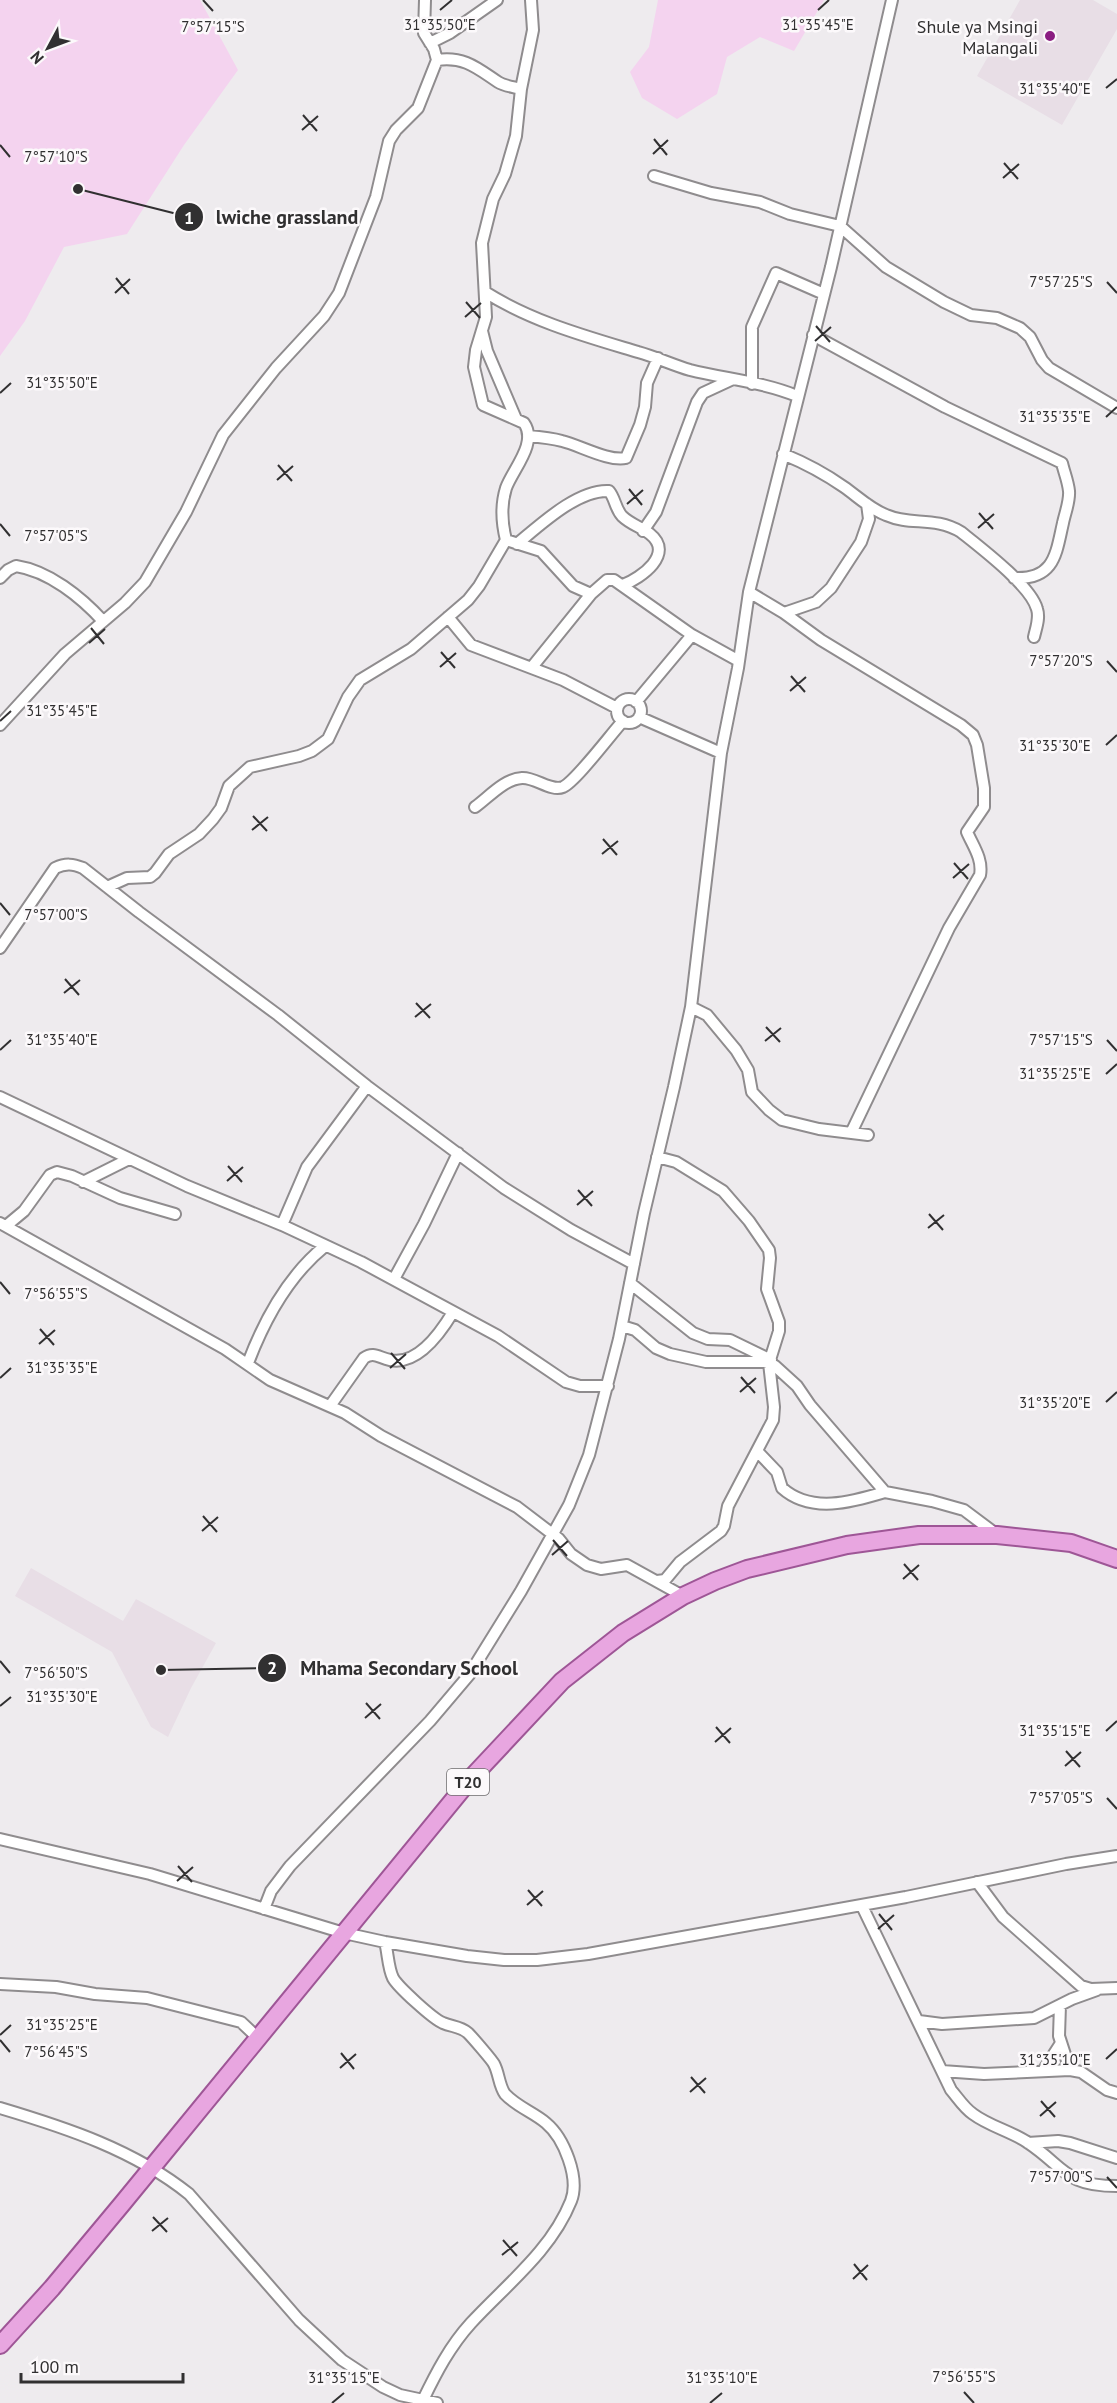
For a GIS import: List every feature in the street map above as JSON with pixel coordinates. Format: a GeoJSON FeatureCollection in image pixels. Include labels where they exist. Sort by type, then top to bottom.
{"type":"FeatureCollection","features":[{"type":"Feature","properties":{"kind":"main road","name":"T20"},"geometry":{"type":"LineString","coordinates":[[0,2345],[58,2280],[259,2039],[473,1776],[562,1681],[623,1633],[683,1596],[747,1569],[846,1545],[919,1535],[997,1535],[1071,1543],[1117,1559]]}},
{"type":"Feature","properties":{"kind":"street"},"geometry":{"type":"LineString","coordinates":[[0,725],[64,654],[125,603],[145,582],[182,520],[223,435],[276,368],[324,316],[339,293],[375,197],[389,141],[396,130],[418,108],[437,60],[424,33],[425,0]]}},
{"type":"Feature","properties":{"kind":"street"},"geometry":{"type":"LineString","coordinates":[[430,43],[450,33],[497,0]]}},
{"type":"Feature","properties":{"kind":"street"},"geometry":{"type":"LineString","coordinates":[[511,542],[502,505],[506,489],[525,451],[528,436],[526,426],[516,419],[483,405],[474,367],[476,350],[486,317],[482,243],[493,199],[511,159],[520,111],[521,89],[533,30],[531,0]]}},
{"type":"Feature","properties":{"kind":"street"},"geometry":{"type":"LineString","coordinates":[[264,1909],[271,1891],[290,1866],[430,1721],[469,1675],[516,1600],[553,1534],[580,1479],[608,1386],[691,1007],[721,753],[739,661],[749,592],[824,294],[892,0]]}},
{"type":"Feature","properties":{"kind":"street"},"geometry":{"type":"LineString","coordinates":[[437,60],[453,58],[490,74],[499,83],[521,89]]}},
{"type":"Feature","properties":{"kind":"street"},"geometry":{"type":"LineString","coordinates":[[654,176],[711,193],[760,202],[790,214],[840,226],[886,267],[934,297],[971,315],[997,318],[1020,328],[1030,337],[1049,368],[1117,408]]}},
{"type":"Feature","properties":{"kind":"street"},"geometry":{"type":"LineString","coordinates":[[752,384],[752,327],[776,273],[824,294]]}},
{"type":"Feature","properties":{"kind":"street"},"geometry":{"type":"LineString","coordinates":[[485,292],[501,302],[558,328],[688,369],[797,396]]}},
{"type":"Feature","properties":{"kind":"street"},"geometry":{"type":"LineString","coordinates":[[482,331],[487,351],[516,419]]}},
{"type":"Feature","properties":{"kind":"street"},"geometry":{"type":"LineString","coordinates":[[813,335],[945,407],[1062,463],[1069,493],[1057,555],[1049,566],[1040,572],[1024,578],[1014,578]]}},
{"type":"Feature","properties":{"kind":"street"},"geometry":{"type":"LineString","coordinates":[[528,436],[549,438],[605,455],[626,458],[640,425],[647,383],[658,358]]}},
{"type":"Feature","properties":{"kind":"street"},"geometry":{"type":"LineString","coordinates":[[643,531],[656,512],[697,402],[703,393],[731,380]]}},
{"type":"Feature","properties":{"kind":"street"},"geometry":{"type":"LineString","coordinates":[[783,454],[820,471],[885,515],[951,526],[970,539],[1024,587],[1037,608],[1034,637]]}},
{"type":"Feature","properties":{"kind":"street"},"geometry":{"type":"LineString","coordinates":[[107,887],[127,878],[150,877],[155,873],[169,854],[207,826],[221,808],[229,786],[250,767],[299,756],[321,745],[333,733],[348,697],[360,680],[372,671],[396,660],[448,617],[468,600],[511,542],[568,505],[605,490],[609,491],[613,495],[619,513],[649,533],[657,543],[658,556],[652,566],[639,577],[623,585]]}},
{"type":"Feature","properties":{"kind":"street"},"geometry":{"type":"LineString","coordinates":[[784,613],[816,602],[831,588],[861,542],[869,519],[867,504]]}},
{"type":"Feature","properties":{"kind":"street"},"geometry":{"type":"LineString","coordinates":[[511,542],[541,551],[573,586],[591,594]]}},
{"type":"Feature","properties":{"kind":"street"},"geometry":{"type":"LineString","coordinates":[[0,578],[16,566],[40,573],[79,598],[103,621]]}},
{"type":"Feature","properties":{"kind":"street"},"geometry":{"type":"LineString","coordinates":[[532,667],[591,594],[607,580],[614,580],[623,585],[692,635],[739,661]]}},
{"type":"Feature","properties":{"kind":"street"},"geometry":{"type":"LineString","coordinates":[[749,592],[784,613],[821,640],[952,720],[973,735],[977,745],[984,788],[984,807],[967,832],[980,859],[982,867],[980,875],[948,928],[851,1132]]}},
{"type":"Feature","properties":{"kind":"street"},"geometry":{"type":"LineString","coordinates":[[448,617],[471,645],[563,680],[617,708]]}},
{"type":"Feature","properties":{"kind":"street"},"geometry":{"type":"LineString","coordinates":[[636,702],[692,635]]}},
{"type":"Feature","properties":{"kind":"street"},"geometry":{"type":"LineString","coordinates":[[625,700],[636,702],[640,711],[639,717],[630,723],[623,721],[617,714],[617,708],[625,700]]}},
{"type":"Feature","properties":{"kind":"street"},"geometry":{"type":"LineString","coordinates":[[639,717],[721,753]]}},
{"type":"Feature","properties":{"kind":"street"},"geometry":{"type":"LineString","coordinates":[[475,807],[502,787],[519,778],[533,779],[557,788],[563,787],[623,721]]}},
{"type":"Feature","properties":{"kind":"street"},"geometry":{"type":"LineString","coordinates":[[0,948],[55,868],[64,864],[74,864],[83,868],[504,1188],[634,1264]]}},
{"type":"Feature","properties":{"kind":"street"},"geometry":{"type":"LineString","coordinates":[[691,1007],[707,1015],[736,1050],[744,1061],[752,1092],[782,1120],[799,1126],[868,1135]]}},
{"type":"Feature","properties":{"kind":"street"},"geometry":{"type":"LineString","coordinates":[[282,1225],[307,1167],[367,1086]]}},
{"type":"Feature","properties":{"kind":"street"},"geometry":{"type":"LineString","coordinates":[[0,1097],[187,1186],[282,1225],[394,1279],[498,1336],[566,1382],[580,1386],[608,1386]]}},
{"type":"Feature","properties":{"kind":"street"},"geometry":{"type":"LineString","coordinates":[[394,1279],[424,1224],[458,1153]]}},
{"type":"Feature","properties":{"kind":"street"},"geometry":{"type":"LineString","coordinates":[[657,1157],[676,1162],[723,1191],[749,1221],[769,1250],[767,1289],[779,1322],[779,1331],[770,1362],[774,1414],[728,1506],[724,1526],[721,1531],[680,1562],[665,1580],[657,1581]]}},
{"type":"Feature","properties":{"kind":"street"},"geometry":{"type":"LineString","coordinates":[[83,1182],[129,1159]]}},
{"type":"Feature","properties":{"kind":"street"},"geometry":{"type":"LineString","coordinates":[[175,1214],[120,1198],[63,1173],[53,1173],[24,1211],[3,1224],[248,1363],[270,1380],[330,1406],[381,1436],[517,1507],[553,1534],[570,1554],[587,1565],[602,1569],[627,1565],[683,1596]]}},
{"type":"Feature","properties":{"kind":"street"},"geometry":{"type":"LineString","coordinates":[[248,1363],[261,1332],[284,1290],[311,1257],[325,1246]]}},
{"type":"Feature","properties":{"kind":"street"},"geometry":{"type":"LineString","coordinates":[[630,1283],[693,1333],[708,1338],[730,1340],[784,1372],[885,1492]]}},
{"type":"Feature","properties":{"kind":"street"},"geometry":{"type":"LineString","coordinates":[[330,1406],[363,1358],[372,1354],[398,1361],[413,1355],[429,1344],[453,1312]]}},
{"type":"Feature","properties":{"kind":"street"},"geometry":{"type":"LineString","coordinates":[[622,1326],[635,1330],[656,1348],[670,1354],[705,1362],[770,1362]]}},
{"type":"Feature","properties":{"kind":"street"},"geometry":{"type":"LineString","coordinates":[[757,1451],[777,1472],[782,1488],[804,1501],[838,1503],[885,1492],[964,1510],[997,1535]]}},
{"type":"Feature","properties":{"kind":"street"},"geometry":{"type":"LineString","coordinates":[[0,1839],[150,1874],[344,1933],[467,1956],[504,1960],[537,1960],[588,1954],[1117,1856]]}},
{"type":"Feature","properties":{"kind":"street"},"geometry":{"type":"LineString","coordinates":[[977,1882],[1015,1929],[1081,1986],[1097,1990]]}},
{"type":"Feature","properties":{"kind":"street"},"geometry":{"type":"LineString","coordinates":[[862,1905],[951,2090],[971,2113],[1028,2143],[1064,2174],[1099,2186],[1117,2186]]}},
{"type":"Feature","properties":{"kind":"street"},"geometry":{"type":"LineString","coordinates":[[385,1942],[392,1976],[400,1986],[442,2023],[454,2025],[468,2034],[492,2061],[506,2094],[539,2118],[554,2133],[570,2161],[574,2190],[571,2201],[530,2264],[470,2324],[454,2344],[423,2400]]}},
{"type":"Feature","properties":{"kind":"street"},"geometry":{"type":"LineString","coordinates":[[0,1984],[56,1987],[95,1995],[147,1998],[241,2022],[259,2039]]}},
{"type":"Feature","properties":{"kind":"street"},"geometry":{"type":"LineString","coordinates":[[919,2021],[942,2024],[1034,2018],[1097,1990],[1117,1988]]}},
{"type":"Feature","properties":{"kind":"street"},"geometry":{"type":"LineString","coordinates":[[1060,2005],[1061,2043],[1070,2070]]}},
{"type":"Feature","properties":{"kind":"street"},"geometry":{"type":"LineString","coordinates":[[1043,2071],[1061,2043]]}},
{"type":"Feature","properties":{"kind":"street"},"geometry":{"type":"LineString","coordinates":[[942,2072],[984,2074],[1070,2070],[1091,2077],[1115,2094]]}},
{"type":"Feature","properties":{"kind":"street"},"geometry":{"type":"LineString","coordinates":[[0,2108],[108,2146],[151,2167],[189,2194],[299,2319],[342,2360],[383,2387],[400,2395],[437,2403]]}},
{"type":"Feature","properties":{"kind":"street"},"geometry":{"type":"LineString","coordinates":[[1028,2143],[1064,2142],[1117,2158]]}},
{"type":"Feature","properties":{"kind":"shaded area"},"geometry":{"type":"Polygon","coordinates":[[[0,0],[200,0],[238,70],[184,145],[127,234],[64,247],[25,321],[0,356],[0,0]]]}},
{"type":"Feature","properties":{"kind":"shaded area"},"geometry":{"type":"Polygon","coordinates":[[[658,0],[824,0],[794,51],[760,37],[727,57],[717,94],[677,119],[642,98],[630,72],[649,47],[658,0]]]}},
{"type":"Feature","properties":{"kind":"shaded area"},"geometry":{"type":"Polygon","coordinates":[[[1020,0],[1093,0],[1117,14],[1117,29],[1062,125],[977,76],[1020,0]]]}},
{"type":"Feature","properties":{"kind":"shaded area"},"geometry":{"type":"Polygon","coordinates":[[[31,1568],[123,1621],[136,1599],[216,1643],[191,1688],[168,1737],[151,1727],[112,1652],[15,1596],[31,1568]]]}},
{"type":"Feature","properties":{"kind":"place","name":"Shule ya Msingi Malangali"},"geometry":{"type":"Point","coordinates":[1050,36]}},
{"type":"Feature","properties":{"kind":"place","name":"lwiche grassland"},"geometry":{"type":"Point","coordinates":[78,189]}},
{"type":"Feature","properties":{"kind":"place","name":"Mhama Secondary School"},"geometry":{"type":"Point","coordinates":[161,1670]}}]}
